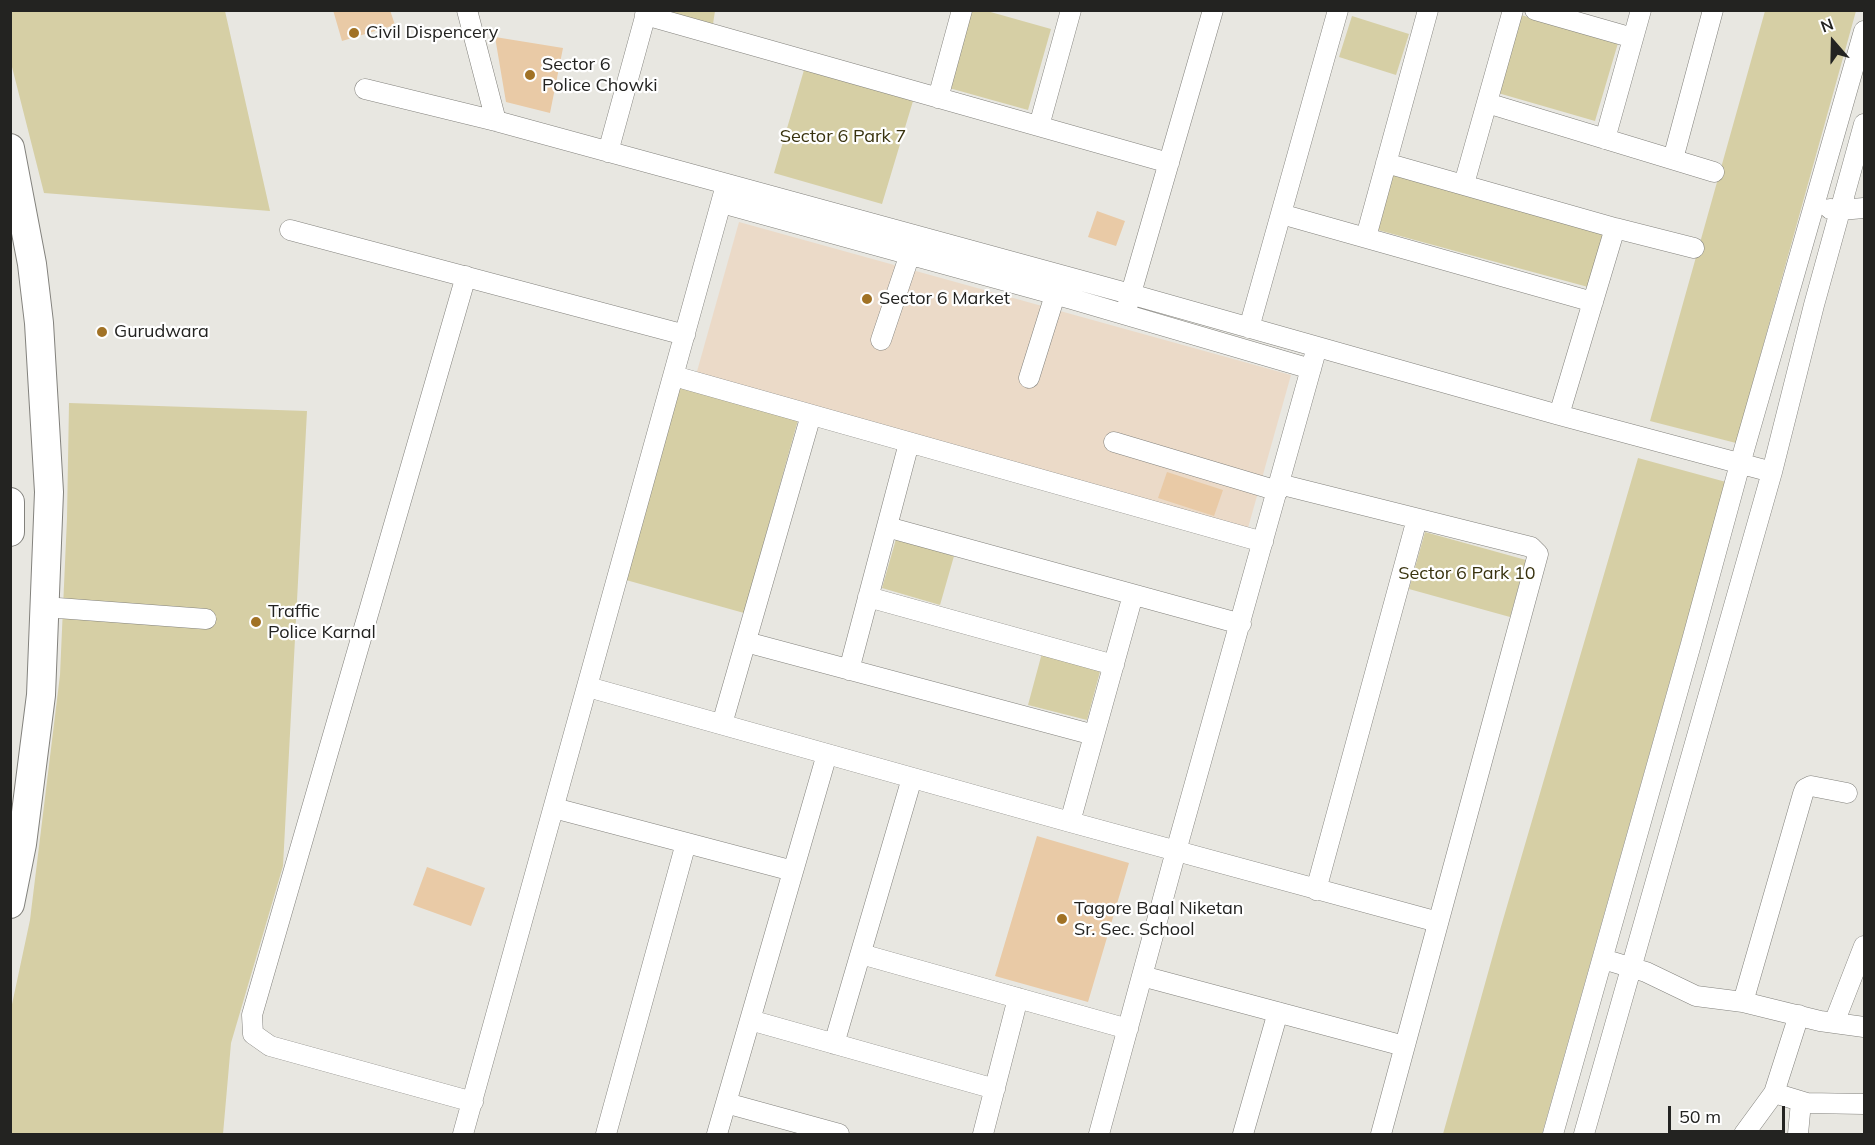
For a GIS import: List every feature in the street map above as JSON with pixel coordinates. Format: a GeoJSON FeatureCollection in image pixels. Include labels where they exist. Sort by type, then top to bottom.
{"type":"FeatureCollection","features":[{"type":"Feature","properties":{"kind":"highway"},"geometry":{"type":"LineString","coordinates":[[10,148],[32,264],[39,322],[49,492],[41,695],[22,844],[10,904]]}},
{"type":"Feature","properties":{"kind":"highway"},"geometry":{"type":"LineString","coordinates":[[10,502],[10,532]]}},
{"type":"Feature","properties":{"kind":"street"},"geometry":{"type":"LineString","coordinates":[[467,10],[496,121]]}},
{"type":"Feature","properties":{"kind":"street"},"geometry":{"type":"LineString","coordinates":[[938,98],[962,10]]}},
{"type":"Feature","properties":{"kind":"street"},"geometry":{"type":"LineString","coordinates":[[1039,126],[1071,10]]}},
{"type":"Feature","properties":{"kind":"street"},"geometry":{"type":"LineString","coordinates":[[1124,315],[1213,10]]}},
{"type":"Feature","properties":{"kind":"street"},"geometry":{"type":"LineString","coordinates":[[1249,328],[1338,10]]}},
{"type":"Feature","properties":{"kind":"street"},"geometry":{"type":"LineString","coordinates":[[1366,237],[1428,10]]}},
{"type":"Feature","properties":{"kind":"street"},"geometry":{"type":"LineString","coordinates":[[1464,184],[1513,10]]}},
{"type":"Feature","properties":{"kind":"street"},"geometry":{"type":"LineString","coordinates":[[1535,10],[1633,38]]}},
{"type":"Feature","properties":{"kind":"street"},"geometry":{"type":"LineString","coordinates":[[1605,139],[1641,10]]}},
{"type":"Feature","properties":{"kind":"street"},"geometry":{"type":"LineString","coordinates":[[1673,159],[1713,10]]}},
{"type":"Feature","properties":{"kind":"street"},"geometry":{"type":"LineString","coordinates":[[608,152],[646,13],[1169,163]]}},
{"type":"Feature","properties":{"kind":"street"},"geometry":{"type":"LineString","coordinates":[[1553,1134],[1740,464],[1864,31]]}},
{"type":"Feature","properties":{"kind":"street"},"geometry":{"type":"LineString","coordinates":[[365,89],[496,121],[608,152],[724,194],[913,247],[1055,295],[1311,369]]}},
{"type":"Feature","properties":{"kind":"street"},"geometry":{"type":"LineString","coordinates":[[1487,103],[1714,172]]}},
{"type":"Feature","properties":{"kind":"street"},"geometry":{"type":"LineString","coordinates":[[1584,1134],[1772,472],[1814,305],[1864,123]]}},
{"type":"Feature","properties":{"kind":"street"},"geometry":{"type":"LineString","coordinates":[[1386,163],[1694,248]]}},
{"type":"Feature","properties":{"kind":"street"},"geometry":{"type":"LineString","coordinates":[[463,1134],[724,194]]}},
{"type":"Feature","properties":{"kind":"street"},"geometry":{"type":"LineString","coordinates":[[1815,207],[1840,210],[1864,208]]}},
{"type":"Feature","properties":{"kind":"street"},"geometry":{"type":"LineString","coordinates":[[1281,214],[1593,303]]}},
{"type":"Feature","properties":{"kind":"street"},"geometry":{"type":"LineString","coordinates":[[1559,415],[1615,228]]}},
{"type":"Feature","properties":{"kind":"street"},"geometry":{"type":"LineString","coordinates":[[290,230],[685,335]]}},
{"type":"Feature","properties":{"kind":"street"},"geometry":{"type":"LineString","coordinates":[[913,247],[1130,294],[1559,415],[1772,472]]}},
{"type":"Feature","properties":{"kind":"street"},"geometry":{"type":"LineString","coordinates":[[881,340],[913,247]]}},
{"type":"Feature","properties":{"kind":"street"},"geometry":{"type":"LineString","coordinates":[[466,276],[252,1015],[253,1034],[270,1046],[473,1102]]}},
{"type":"Feature","properties":{"kind":"street"},"geometry":{"type":"LineString","coordinates":[[1029,378],[1055,295]]}},
{"type":"Feature","properties":{"kind":"street"},"geometry":{"type":"LineString","coordinates":[[1099,1134],[1317,347]]}},
{"type":"Feature","properties":{"kind":"street"},"geometry":{"type":"LineString","coordinates":[[674,376],[1263,543]]}},
{"type":"Feature","properties":{"kind":"street"},"geometry":{"type":"LineString","coordinates":[[722,724],[811,415]]}},
{"type":"Feature","properties":{"kind":"street"},"geometry":{"type":"LineString","coordinates":[[1114,442],[1279,488],[1418,519],[1532,548],[1538,554],[1381,1134]]}},
{"type":"Feature","properties":{"kind":"street"},"geometry":{"type":"LineString","coordinates":[[849,670],[909,443]]}},
{"type":"Feature","properties":{"kind":"street"},"geometry":{"type":"LineString","coordinates":[[1316,890],[1418,519]]}},
{"type":"Feature","properties":{"kind":"street"},"geometry":{"type":"LineString","coordinates":[[887,527],[1241,624]]}},
{"type":"Feature","properties":{"kind":"street"},"geometry":{"type":"LineString","coordinates":[[1070,822],[1133,594]]}},
{"type":"Feature","properties":{"kind":"street"},"geometry":{"type":"LineString","coordinates":[[868,597],[1114,664]]}},
{"type":"Feature","properties":{"kind":"street"},"geometry":{"type":"LineString","coordinates":[[44,607],[206,619]]}},
{"type":"Feature","properties":{"kind":"street"},"geometry":{"type":"LineString","coordinates":[[746,642],[1094,735]]}},
{"type":"Feature","properties":{"kind":"street"},"geometry":{"type":"LineString","coordinates":[[588,687],[1438,922]]}},
{"type":"Feature","properties":{"kind":"street"},"geometry":{"type":"LineString","coordinates":[[717,1134],[827,754]]}},
{"type":"Feature","properties":{"kind":"street"},"geometry":{"type":"LineString","coordinates":[[834,1044],[912,778]]}},
{"type":"Feature","properties":{"kind":"street"},"geometry":{"type":"LineString","coordinates":[[1743,1002],[1805,789],[1811,786],[1847,792]]}},
{"type":"Feature","properties":{"kind":"street"},"geometry":{"type":"LineString","coordinates":[[554,808],[793,871]]}},
{"type":"Feature","properties":{"kind":"street"},"geometry":{"type":"LineString","coordinates":[[606,1134],[686,843]]}},
{"type":"Feature","properties":{"kind":"street"},"geometry":{"type":"LineString","coordinates":[[1834,1023],[1864,946]]}},
{"type":"Feature","properties":{"kind":"street"},"geometry":{"type":"LineString","coordinates":[[861,954],[1128,1029]]}},
{"type":"Feature","properties":{"kind":"street"},"geometry":{"type":"LineString","coordinates":[[1603,959],[1661,978],[1696,996],[1743,1002],[1834,1023],[1864,1027]]}},
{"type":"Feature","properties":{"kind":"street"},"geometry":{"type":"LineString","coordinates":[[1143,976],[1404,1046]]}},
{"type":"Feature","properties":{"kind":"street"},"geometry":{"type":"LineString","coordinates":[[983,1134],[1018,998]]}},
{"type":"Feature","properties":{"kind":"street"},"geometry":{"type":"LineString","coordinates":[[1243,1134],[1278,1012]]}},
{"type":"Feature","properties":{"kind":"street"},"geometry":{"type":"LineString","coordinates":[[1744,1134],[1774,1093],[1799,1015]]}},
{"type":"Feature","properties":{"kind":"street"},"geometry":{"type":"LineString","coordinates":[[750,1020],[994,1089]]}},
{"type":"Feature","properties":{"kind":"street"},"geometry":{"type":"LineString","coordinates":[[1774,1093],[1800,1102],[1864,1104]]}},
{"type":"Feature","properties":{"kind":"street"},"geometry":{"type":"LineString","coordinates":[[1798,1134],[1800,1102]]}},
{"type":"Feature","properties":{"kind":"street"},"geometry":{"type":"LineString","coordinates":[[726,1103],[839,1134]]}},
{"type":"Feature","properties":{"kind":"shaded area","name":"Sector 6 Market"},"geometry":{"type":"Polygon","coordinates":[[[739,222],[1291,375],[1248,528],[696,375],[739,222]]]}},
{"type":"Feature","properties":{"kind":"green space"},"geometry":{"type":"Polygon","coordinates":[[[10,11],[225,11],[270,211],[44,193],[11,63],[10,11]]]}},
{"type":"Feature","properties":{"kind":"green space"},"geometry":{"type":"Polygon","coordinates":[[[655,11],[715,11],[713,24],[655,11]]]}},
{"type":"Feature","properties":{"kind":"green space"},"geometry":{"type":"Polygon","coordinates":[[[971,11],[987,11],[1051,29],[1028,110],[949,88],[971,11]]]}},
{"type":"Feature","properties":{"kind":"green space"},"geometry":{"type":"Polygon","coordinates":[[[1765,11],[1856,11],[1736,443],[1650,421],[1765,11]]]}},
{"type":"Feature","properties":{"kind":"green space"},"geometry":{"type":"Polygon","coordinates":[[[1521,15],[1618,43],[1595,121],[1498,93],[1521,15]]]}},
{"type":"Feature","properties":{"kind":"green space"},"geometry":{"type":"Polygon","coordinates":[[[1352,16],[1409,34],[1396,75],[1339,57],[1352,16]]]}},
{"type":"Feature","properties":{"kind":"green space","name":"Sector 6 Park 7"},"geometry":{"type":"Polygon","coordinates":[[[804,70],[913,101],[882,204],[774,173],[804,70]]]}},
{"type":"Feature","properties":{"kind":"green space"},"geometry":{"type":"Polygon","coordinates":[[[1393,174],[1604,231],[1588,287],[1378,230],[1393,174]]]}},
{"type":"Feature","properties":{"kind":"green space"},"geometry":{"type":"Polygon","coordinates":[[[680,387],[798,420],[744,613],[626,580],[680,387]]]}},
{"type":"Feature","properties":{"kind":"green space"},"geometry":{"type":"Polygon","coordinates":[[[69,403],[307,411],[283,866],[231,1043],[223,1134],[11,1134],[11,1009],[30,920],[60,675],[67,518],[69,403]]]}},
{"type":"Feature","properties":{"kind":"green space"},"geometry":{"type":"Polygon","coordinates":[[[1638,458],[1726,482],[1542,1134],[1443,1134],[1500,930],[1638,458]]]}},
{"type":"Feature","properties":{"kind":"green space","name":"Sector 6 Park 10"},"geometry":{"type":"Polygon","coordinates":[[[1425,532],[1526,560],[1510,617],[1409,589],[1425,532]]]}},
{"type":"Feature","properties":{"kind":"green space"},"geometry":{"type":"Polygon","coordinates":[[[896,539],[954,556],[940,605],[882,588],[896,539]]]}},
{"type":"Feature","properties":{"kind":"green space"},"geometry":{"type":"Polygon","coordinates":[[[1042,653],[1101,668],[1087,720],[1028,705],[1042,653]]]}},
{"type":"Feature","properties":{"kind":"building","name":"Civil Dispencery"},"geometry":{"type":"Polygon","coordinates":[[[333,10],[390,10],[395,25],[342,41],[333,10]]]}},
{"type":"Feature","properties":{"kind":"building","name":"Sector 6 Police Chowki"},"geometry":{"type":"Polygon","coordinates":[[[495,37],[563,48],[550,113],[506,102],[495,37]]]}},
{"type":"Feature","properties":{"kind":"building"},"geometry":{"type":"Polygon","coordinates":[[[1097,211],[1125,221],[1116,246],[1088,237],[1097,211]]]}},
{"type":"Feature","properties":{"kind":"building"},"geometry":{"type":"Polygon","coordinates":[[[1167,472],[1223,490],[1214,516],[1158,498],[1167,472]]]}},
{"type":"Feature","properties":{"kind":"building","name":"Tagore Baal Niketan Sr. Sec. School"},"geometry":{"type":"Polygon","coordinates":[[[1037,836],[1129,863],[1088,1002],[995,976],[1037,836]]]}},
{"type":"Feature","properties":{"kind":"building"},"geometry":{"type":"Polygon","coordinates":[[[427,867],[485,888],[471,926],[413,905],[427,867]]]}},
{"type":"Feature","properties":{"kind":"place","name":"Civil Dispencery"},"geometry":{"type":"Point","coordinates":[354,33]}},
{"type":"Feature","properties":{"kind":"place","name":"Sector 6 Police Chowki"},"geometry":{"type":"Point","coordinates":[530,75]}},
{"type":"Feature","properties":{"kind":"place","name":"Sector 6 Market"},"geometry":{"type":"Point","coordinates":[867,299]}},
{"type":"Feature","properties":{"kind":"place","name":"Gurudwara"},"geometry":{"type":"Point","coordinates":[102,332]}},
{"type":"Feature","properties":{"kind":"place","name":"Traffic Police Karnal"},"geometry":{"type":"Point","coordinates":[256,622]}},
{"type":"Feature","properties":{"kind":"place","name":"Tagore Baal Niketan Sr. Sec. School"},"geometry":{"type":"Point","coordinates":[1062,919]}}]}
